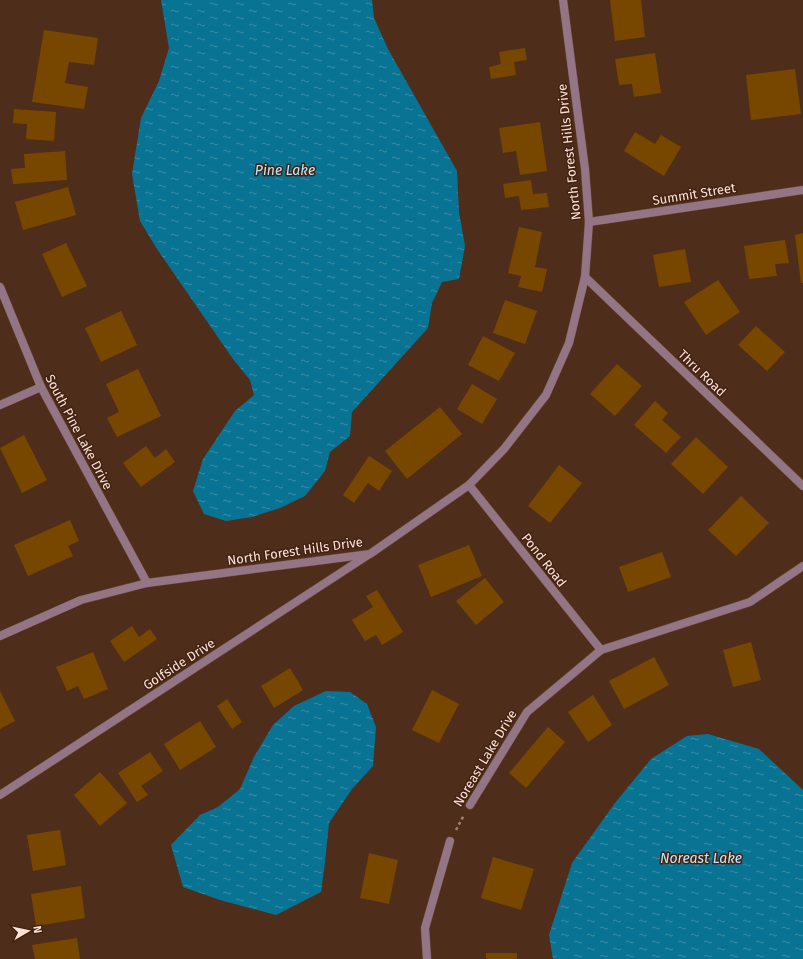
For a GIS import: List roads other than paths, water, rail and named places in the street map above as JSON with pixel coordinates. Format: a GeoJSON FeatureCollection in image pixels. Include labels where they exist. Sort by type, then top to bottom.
{"type":"FeatureCollection","features":[{"type":"Feature","properties":{"kind":"street","name":"North Forest Hills Drive"},"geometry":{"type":"LineString","coordinates":[[0,636],[80,600],[147,583],[370,554],[469,485],[504,449],[546,396],[570,344],[585,277],[589,222],[585,169],[563,0]]}},
{"type":"Feature","properties":{"kind":"street","name":"Summit Street"},"geometry":{"type":"LineString","coordinates":[[589,222],[803,190]]}},
{"type":"Feature","properties":{"kind":"street","name":"Thru Road"},"geometry":{"type":"LineString","coordinates":[[585,277],[803,486]]}},
{"type":"Feature","properties":{"kind":"street","name":"South Pine Lake Drive"},"geometry":{"type":"LineString","coordinates":[[0,288],[41,387],[147,583]]}},
{"type":"Feature","properties":{"kind":"street"},"geometry":{"type":"LineString","coordinates":[[0,405],[41,387]]}},
{"type":"Feature","properties":{"kind":"street","name":"Pond Road"},"geometry":{"type":"LineString","coordinates":[[469,485],[601,650]]}},
{"type":"Feature","properties":{"kind":"street","name":"Golfside Drive"},"geometry":{"type":"LineString","coordinates":[[0,795],[370,554]]}},
{"type":"Feature","properties":{"kind":"street","name":"Noreast Lake Drive"},"geometry":{"type":"LineString","coordinates":[[470,805],[527,712],[601,650],[750,602],[803,566]]}},
{"type":"Feature","properties":{"kind":"street"},"geometry":{"type":"LineString","coordinates":[[427,959],[425,928],[450,841]]}},
{"type":"Feature","properties":{"kind":"water","name":"Pine Lake"},"geometry":{"type":"Polygon","coordinates":[[[161,0],[372,0],[374,18],[388,49],[457,171],[459,212],[465,246],[459,279],[442,282],[432,303],[428,328],[352,412],[350,436],[330,452],[325,471],[305,496],[280,508],[252,517],[226,521],[204,514],[193,491],[203,459],[235,411],[254,395],[250,380],[233,359],[157,249],[140,221],[132,174],[141,118],[159,81],[169,48],[161,0]]]}},
{"type":"Feature","properties":{"kind":"water"},"geometry":{"type":"Polygon","coordinates":[[[326,691],[350,692],[367,704],[376,727],[373,766],[352,789],[329,823],[321,892],[276,915],[220,900],[183,887],[171,845],[200,815],[218,807],[240,789],[254,757],[273,725],[294,706],[326,691]]]}},
{"type":"Feature","properties":{"kind":"water","name":"Noreast Lake"},"geometry":{"type":"Polygon","coordinates":[[[708,734],[759,749],[803,790],[803,959],[553,959],[549,935],[572,863],[615,803],[651,759],[687,736],[708,734]]]}}]}
